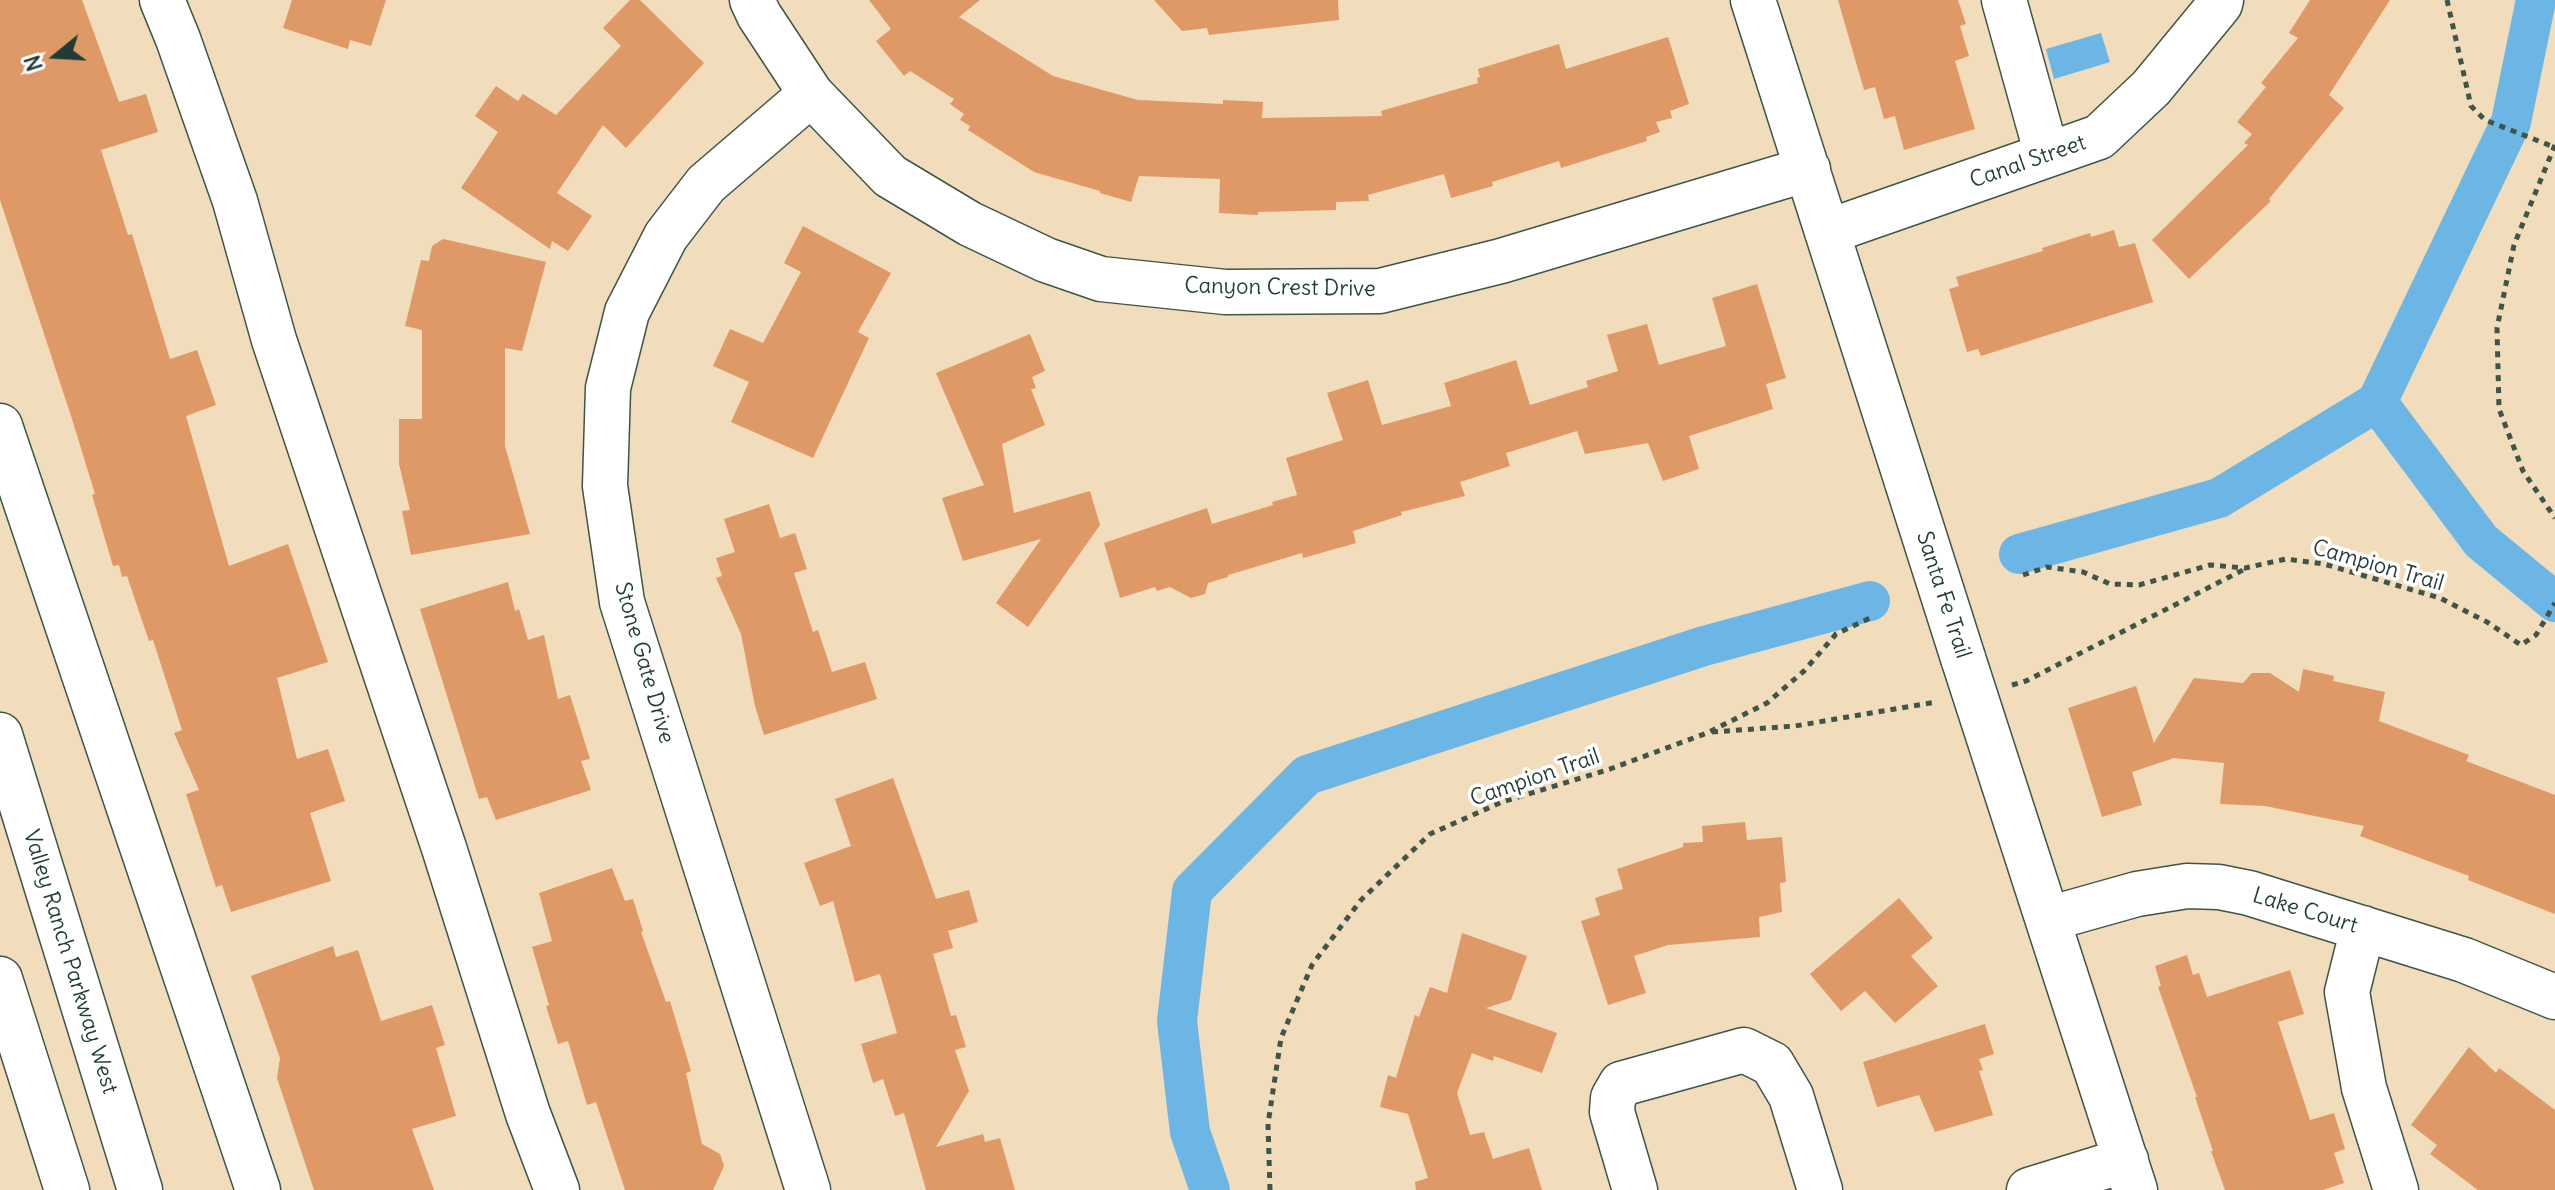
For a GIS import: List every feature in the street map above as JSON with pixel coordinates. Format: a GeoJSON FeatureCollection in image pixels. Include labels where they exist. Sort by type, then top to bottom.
{"type":"FeatureCollection","features":[{"type":"Feature","properties":{"kind":"street"},"geometry":{"type":"LineString","coordinates":[[162,0],[235,201],[274,340],[439,833],[528,1114],[557,1190]]}},
{"type":"Feature","properties":{"kind":"street","name":"Canyon Crest Drive"},"geometry":{"type":"LineString","coordinates":[[752,0],[811,94],[890,176],[970,224],[1046,260],[1101,279],[1225,292],[1380,291],[1501,261],[1808,169]]}},
{"type":"Feature","properties":{"kind":"street","name":"Santa Fe Trail"},"geometry":{"type":"LineString","coordinates":[[1753,0],[2130,1175]]}},
{"type":"Feature","properties":{"kind":"street"},"geometry":{"type":"LineString","coordinates":[[2004,0],[2047,155]]}},
{"type":"Feature","properties":{"kind":"street","name":"Canal Street"},"geometry":{"type":"LineString","coordinates":[[1827,232],[2099,137],[2151,88],[2221,0]]}},
{"type":"Feature","properties":{"kind":"street","name":"Stone Gate Drive"},"geometry":{"type":"LineString","coordinates":[[808,1190],[622,602],[605,486],[608,388],[627,312],[666,236],[706,184],[811,94]]}},
{"type":"Feature","properties":{"kind":"street"},"geometry":{"type":"LineString","coordinates":[[0,426],[258,1190]]}},
{"type":"Feature","properties":{"kind":"street","name":"Valley Ranch Parkway West"},"geometry":{"type":"LineString","coordinates":[[0,735],[140,1190]]}},
{"type":"Feature","properties":{"kind":"street","name":"Lake Court"},"geometry":{"type":"LineString","coordinates":[[2048,919],[2137,894],[2187,886],[2219,887],[2249,893],[2464,960],[2555,997]]}},
{"type":"Feature","properties":{"kind":"street"},"geometry":{"type":"LineString","coordinates":[[2363,928],[2347,992],[2364,1088],[2396,1190]]}},
{"type":"Feature","properties":{"kind":"street"},"geometry":{"type":"LineString","coordinates":[[0,979],[67,1190]]}},
{"type":"Feature","properties":{"kind":"street"},"geometry":{"type":"LineString","coordinates":[[1635,1190],[1612,1112],[1613,1098],[1621,1084],[1744,1050],[1772,1064],[1791,1096],[1820,1190]]}},
{"type":"Feature","properties":{"kind":"street"},"geometry":{"type":"LineString","coordinates":[[2029,1190],[2130,1175]]}},
{"type":"Feature","properties":{"kind":"path"},"geometry":{"type":"LineString","coordinates":[[2447,0],[2471,106],[2485,120],[2555,146],[2514,245],[2497,328],[2499,409],[2523,471],[2555,518]]}},
{"type":"Feature","properties":{"kind":"path","name":"Campion Trail"},"geometry":{"type":"LineString","coordinates":[[2023,575],[2047,567],[2083,572],[2110,584],[2139,585],[2210,565],[2245,568],[2286,559],[2324,564],[2440,598],[2487,622],[2521,645],[2536,635],[2555,603]]}},
{"type":"Feature","properties":{"kind":"path","name":"Campion Trail"},"geometry":{"type":"LineString","coordinates":[[1270,1190],[1268,1124],[1281,1038],[1312,965],[1361,900],[1430,834],[1502,802],[1610,769],[1707,733],[1767,703],[1804,671],[1836,634],[1872,617]]}},
{"type":"Feature","properties":{"kind":"water"},"geometry":{"type":"Polygon","coordinates":[[[2101,33],[2110,62],[2054,79],[2046,49],[2101,33]]]}},
{"type":"Feature","properties":{"kind":"building"},"geometry":{"type":"Polygon","coordinates":[[[0,0],[82,0],[119,102],[146,94],[158,132],[101,150],[128,235],[132,234],[170,359],[197,350],[216,405],[186,416],[229,566],[288,544],[328,662],[277,678],[297,759],[328,749],[345,801],[310,813],[331,881],[231,912],[222,885],[216,887],[186,794],[199,790],[174,733],[182,730],[153,640],[149,641],[127,576],[122,577],[119,565],[113,566],[72,419],[0,200],[0,0]]]}},
{"type":"Feature","properties":{"kind":"building"},"geometry":{"type":"Polygon","coordinates":[[[292,0],[386,0],[371,46],[350,40],[348,49],[283,28],[292,0]]]}},
{"type":"Feature","properties":{"kind":"building"},"geometry":{"type":"Polygon","coordinates":[[[630,0],[640,0],[704,63],[626,148],[603,125],[557,193],[592,216],[568,251],[552,241],[550,249],[461,188],[498,132],[475,116],[496,86],[518,101],[523,94],[556,115],[621,46],[603,28],[630,0]]]}},
{"type":"Feature","properties":{"kind":"building"},"geometry":{"type":"Polygon","coordinates":[[[869,0],[980,0],[959,17],[1053,76],[1138,100],[1223,104],[1223,100],[1263,102],[1262,118],[1382,116],[1381,111],[1478,83],[1478,69],[1559,44],[1566,69],[1668,37],[1689,104],[1670,111],[1672,118],[1656,122],[1660,132],[1646,137],[1647,141],[1561,168],[1559,161],[1451,198],[1444,174],[1368,195],[1369,201],[1336,202],[1336,210],[1258,212],[1258,215],[1219,213],[1220,179],[1139,176],[1131,202],[1034,172],[968,130],[970,126],[960,120],[964,114],[950,104],[954,99],[910,71],[904,76],[876,41],[891,29],[869,0]]]}},
{"type":"Feature","properties":{"kind":"building"},"geometry":{"type":"Polygon","coordinates":[[[1154,0],[1338,0],[1339,20],[1209,35],[1207,28],[1182,31],[1154,0]]]}},
{"type":"Feature","properties":{"kind":"building"},"geometry":{"type":"Polygon","coordinates":[[[1838,0],[1958,0],[1966,24],[1960,26],[1969,56],[1955,61],[1975,129],[1904,150],[1895,116],[1884,119],[1875,87],[1864,90],[1838,0]]]}},
{"type":"Feature","properties":{"kind":"building"},"geometry":{"type":"Polygon","coordinates":[[[2310,0],[2390,0],[2329,95],[2344,108],[2269,199],[2271,201],[2189,279],[2152,240],[2248,145],[2244,143],[2252,134],[2237,122],[2266,87],[2261,83],[2298,38],[2289,33],[2310,0]]]}},
{"type":"Feature","properties":{"kind":"building"},"geometry":{"type":"Polygon","coordinates":[[[803,226],[891,273],[858,332],[869,338],[813,458],[731,422],[749,382],[713,366],[730,329],[763,343],[801,272],[784,263],[803,226]]]}},
{"type":"Feature","properties":{"kind":"building"},"geometry":{"type":"Polygon","coordinates":[[[2114,230],[2119,247],[2135,243],[2153,302],[1981,356],[1978,349],[1967,352],[1949,289],[1959,286],[1956,277],[2043,251],[2042,248],[2090,233],[2091,237],[2114,230]]]}},
{"type":"Feature","properties":{"kind":"building"},"geometry":{"type":"Polygon","coordinates":[[[443,239],[546,262],[522,351],[505,348],[505,446],[530,534],[411,555],[402,511],[410,510],[399,464],[399,419],[422,419],[422,330],[405,326],[421,260],[429,261],[432,246],[443,239]]]}},
{"type":"Feature","properties":{"kind":"building"},"geometry":{"type":"Polygon","coordinates":[[[1757,284],[1786,378],[1766,384],[1773,409],[1689,436],[1699,469],[1663,481],[1648,443],[1585,454],[1577,431],[1506,453],[1510,466],[1460,482],[1465,496],[1401,512],[1402,515],[1353,531],[1356,543],[1303,558],[1302,553],[1228,575],[1208,583],[1205,594],[1191,598],[1170,587],[1157,591],[1155,587],[1120,598],[1104,543],[1207,508],[1212,524],[1297,495],[1286,458],[1343,440],[1327,393],[1368,380],[1382,425],[1451,406],[1444,383],[1516,360],[1530,405],[1588,387],[1586,381],[1618,371],[1607,335],[1647,324],[1659,365],[1726,346],[1712,298],[1757,284]]]}},
{"type":"Feature","properties":{"kind":"building"},"geometry":{"type":"Polygon","coordinates":[[[1030,334],[1045,371],[1032,377],[1036,388],[1031,389],[1045,425],[1002,444],[1014,513],[1090,491],[1100,525],[1028,627],[996,603],[1041,539],[963,561],[942,498],[984,485],[936,373],[1030,334]]]}},
{"type":"Feature","properties":{"kind":"building"},"geometry":{"type":"Polygon","coordinates":[[[769,504],[780,538],[795,533],[807,569],[794,573],[813,632],[818,630],[832,672],[865,662],[877,699],[764,735],[741,634],[716,578],[722,576],[716,558],[735,552],[724,519],[769,504]]]}},
{"type":"Feature","properties":{"kind":"building"},"geometry":{"type":"Polygon","coordinates":[[[508,582],[515,611],[519,609],[528,640],[544,635],[558,699],[570,695],[590,759],[581,761],[591,790],[496,820],[487,797],[479,799],[420,609],[508,582]]]}},
{"type":"Feature","properties":{"kind":"building"},"geometry":{"type":"Polygon","coordinates":[[[2303,669],[2334,676],[2333,681],[2385,692],[2379,721],[2469,755],[2466,761],[2555,795],[2555,914],[2468,880],[2469,876],[2360,836],[2364,826],[2265,806],[2220,804],[2224,763],[2174,758],[2132,772],[2142,805],[2102,817],[2068,708],[2136,686],[2154,743],[2194,678],[2243,683],[2252,673],[2270,673],[2299,692],[2303,669]]]}},
{"type":"Feature","properties":{"kind":"building"},"geometry":{"type":"Polygon","coordinates":[[[893,778],[936,899],[969,890],[978,922],[948,931],[953,948],[933,954],[951,1016],[956,1015],[966,1047],[955,1050],[969,1091],[936,1147],[983,1134],[985,1142],[1000,1138],[1015,1190],[926,1190],[904,1113],[895,1116],[883,1079],[873,1083],[861,1044],[897,1033],[880,974],[855,982],[833,901],[820,906],[804,863],[851,846],[835,799],[893,778]]]}},
{"type":"Feature","properties":{"kind":"building"},"geometry":{"type":"Polygon","coordinates":[[[1745,822],[1747,840],[1782,837],[1786,882],[1780,883],[1782,912],[1759,917],[1760,937],[1668,945],[1634,956],[1646,993],[1608,1005],[1581,921],[1600,915],[1595,898],[1623,889],[1617,869],[1683,847],[1683,843],[1703,842],[1702,826],[1745,822]]]}},
{"type":"Feature","properties":{"kind":"building"},"geometry":{"type":"Polygon","coordinates":[[[612,868],[625,901],[633,899],[641,932],[666,1002],[670,1001],[691,1071],[686,1073],[702,1144],[720,1154],[724,1166],[713,1190],[625,1190],[596,1102],[587,1105],[568,1041],[558,1044],[546,1006],[549,1005],[532,947],[552,941],[539,893],[612,868]]]}},
{"type":"Feature","properties":{"kind":"building"},"geometry":{"type":"Polygon","coordinates":[[[1899,898],[1933,938],[1911,956],[1938,986],[1895,1023],[1865,991],[1841,1011],[1810,974],[1899,898]]]}},
{"type":"Feature","properties":{"kind":"building"},"geometry":{"type":"Polygon","coordinates":[[[1462,933],[1527,956],[1511,1000],[1486,1008],[1557,1033],[1542,1073],[1494,1056],[1493,1061],[1472,1053],[1457,1093],[1470,1135],[1484,1132],[1493,1159],[1529,1148],[1542,1190],[1416,1190],[1415,1182],[1428,1178],[1408,1114],[1380,1107],[1388,1075],[1396,1078],[1415,1015],[1419,1017],[1430,987],[1447,993],[1462,933]]]}},
{"type":"Feature","properties":{"kind":"building"},"geometry":{"type":"Polygon","coordinates":[[[333,946],[336,957],[358,950],[381,1021],[432,1005],[445,1045],[436,1048],[456,1116],[412,1129],[434,1190],[314,1190],[277,1078],[280,1058],[251,976],[333,946]]]}},
{"type":"Feature","properties":{"kind":"building"},"geometry":{"type":"Polygon","coordinates":[[[2187,955],[2193,975],[2199,973],[2207,997],[2290,970],[2304,1014],[2278,1022],[2310,1120],[2334,1113],[2345,1149],[2334,1153],[2344,1183],[2323,1190],[2225,1190],[2197,1097],[2158,987],[2161,986],[2155,966],[2187,955]]]}},
{"type":"Feature","properties":{"kind":"building"},"geometry":{"type":"Polygon","coordinates":[[[1985,1024],[1994,1054],[1979,1059],[1983,1070],[1979,1071],[1993,1115],[1935,1132],[1919,1095],[1877,1107],[1863,1062],[1985,1024]]]}},
{"type":"Feature","properties":{"kind":"building"},"geometry":{"type":"Polygon","coordinates":[[[2469,1047],[2496,1073],[2499,1068],[2555,1110],[2555,1190],[2478,1190],[2430,1154],[2437,1145],[2411,1125],[2469,1047]]]}},
{"type":"Feature","properties":{"kind":"waterway"},"geometry":{"type":"LineString","coordinates":[[2019,554],[2219,498],[2377,402],[2511,122],[2536,0]]}},
{"type":"Feature","properties":{"kind":"waterway"},"geometry":{"type":"LineString","coordinates":[[2377,402],[2481,541],[2555,602]]}},
{"type":"Feature","properties":{"kind":"waterway"},"geometry":{"type":"LineString","coordinates":[[1210,1190],[1190,1132],[1177,1021],[1192,891],[1307,775],[1704,646],[1870,601]]}}]}
